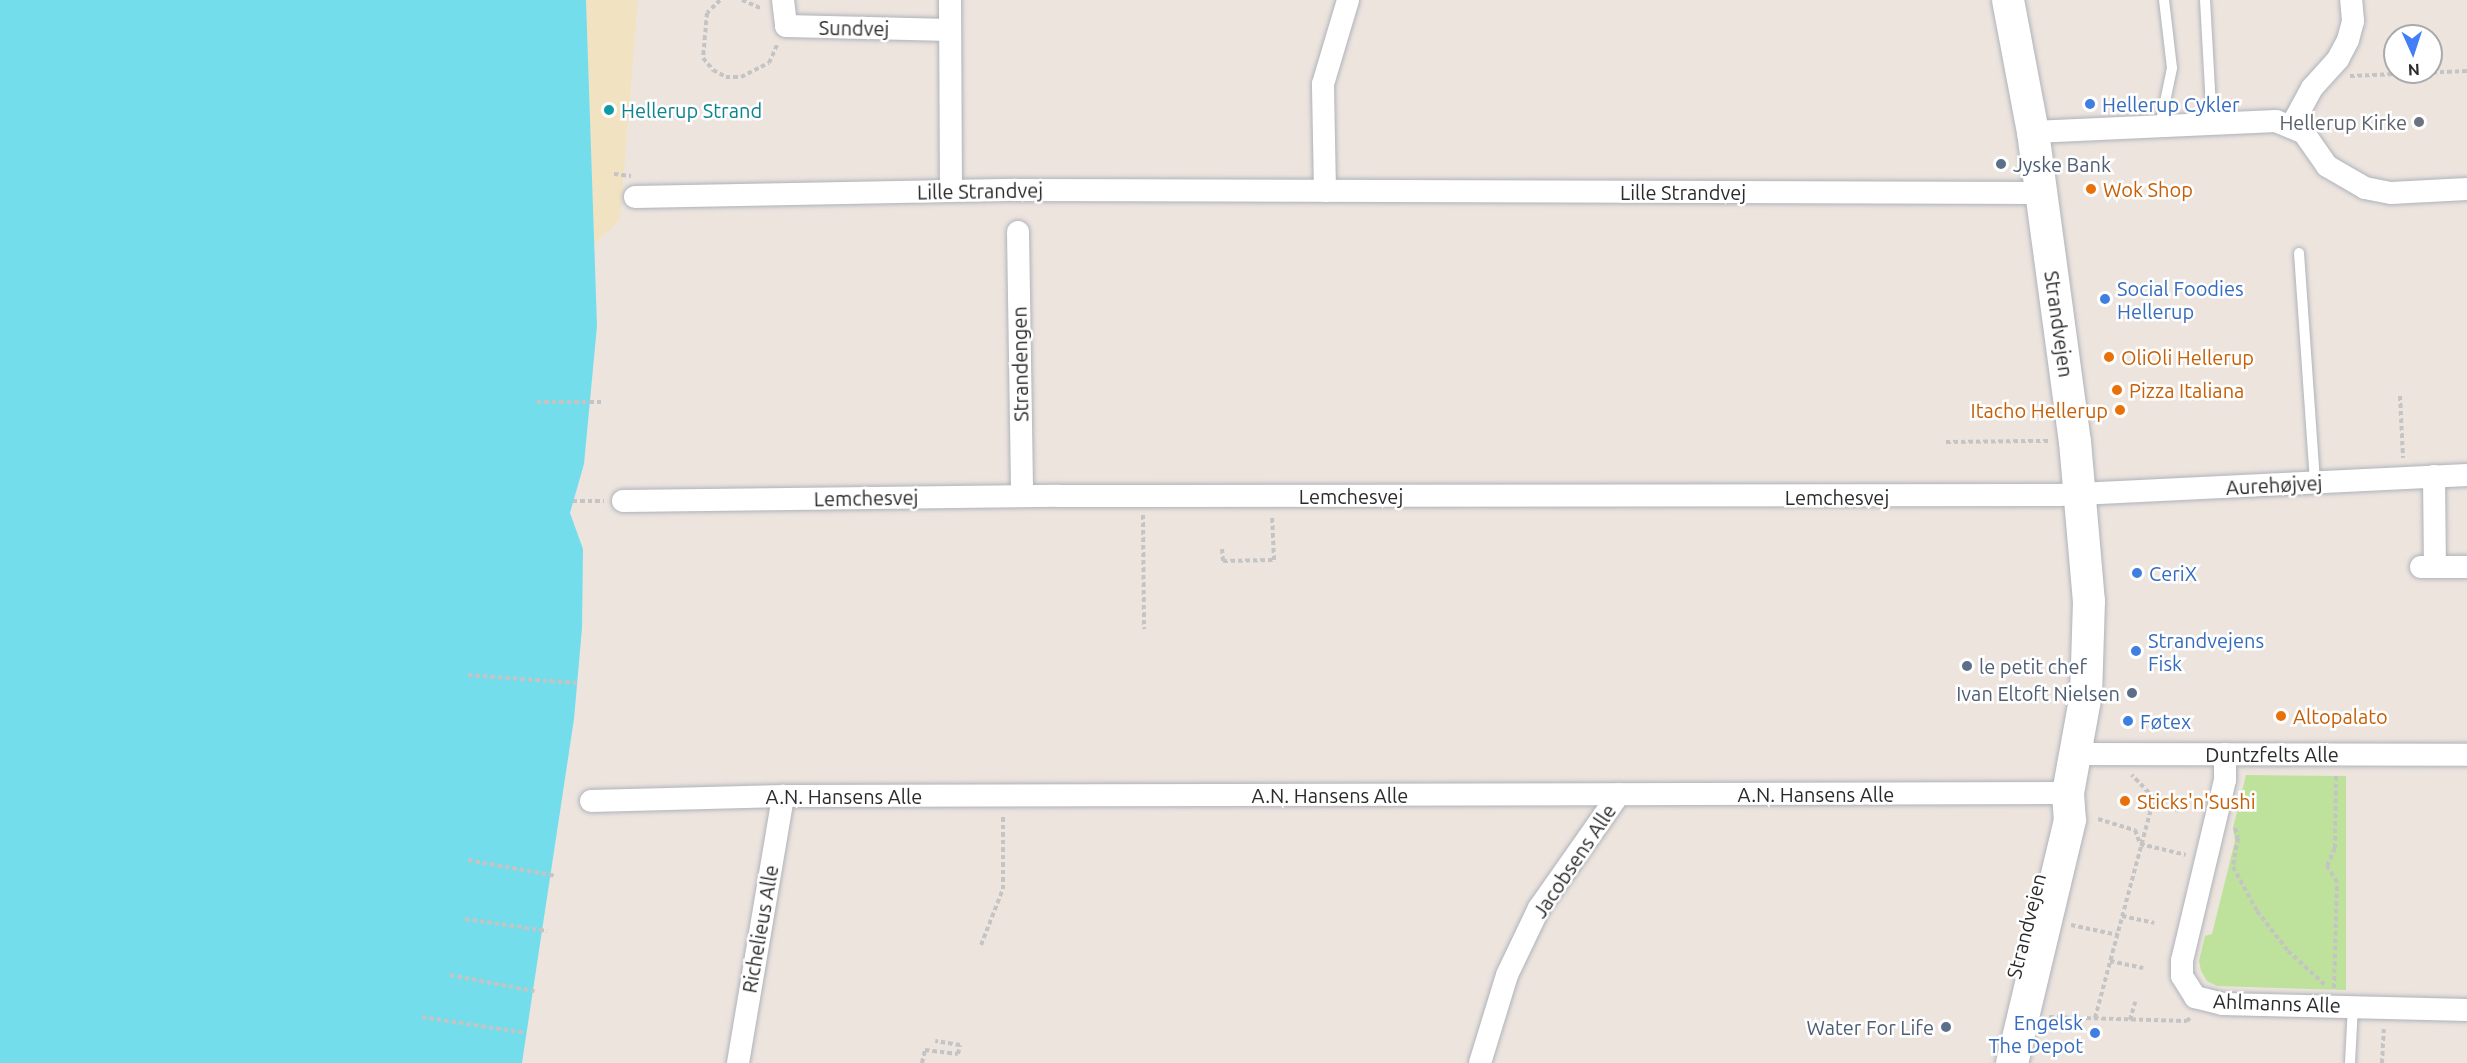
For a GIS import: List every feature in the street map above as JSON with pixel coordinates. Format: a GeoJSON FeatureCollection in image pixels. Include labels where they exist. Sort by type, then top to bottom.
{"type":"FeatureCollection","features":[{"type":"Feature","properties":{"kind":"main road","name":"Strandvejen"},"geometry":{"type":"LineString","coordinates":[[2008,0],[2033,132],[2074,442],[2090,601],[2086,694],[2077,754],[2068,793],[2070,820],[2012,1063]]}},
{"type":"Feature","properties":{"kind":"main road","name":"Strandvejen"},"geometry":{"type":"LineString","coordinates":[[1993,1063],[2052,820],[2068,793]]}},
{"type":"Feature","properties":{"kind":"street"},"geometry":{"type":"LineString","coordinates":[[783,0],[786,26]]}},
{"type":"Feature","properties":{"kind":"street"},"geometry":{"type":"LineString","coordinates":[[950,0],[951,191]]}},
{"type":"Feature","properties":{"kind":"street"},"geometry":{"type":"LineString","coordinates":[[1325,191],[1323,84],[1348,0]]}},
{"type":"Feature","properties":{"kind":"street"},"geometry":{"type":"LineString","coordinates":[[2292,125],[2312,88],[2322,79],[2348,40],[2353,21],[2351,0]]}},
{"type":"Feature","properties":{"kind":"street","name":"Sundvej"},"geometry":{"type":"LineString","coordinates":[[786,26],[950,30]]}},
{"type":"Feature","properties":{"kind":"street"},"geometry":{"type":"LineString","coordinates":[[2033,132],[2276,121],[2292,125],[2304,133],[2327,166],[2365,188],[2391,193],[2467,189]]}},
{"type":"Feature","properties":{"kind":"street","name":"Lille Strandvej"},"geometry":{"type":"LineString","coordinates":[[635,186],[951,191],[2041,194]]}},
{"type":"Feature","properties":{"kind":"street","name":"Strandengen"},"geometry":{"type":"LineString","coordinates":[[1018,232],[1022,496]]}},
{"type":"Feature","properties":{"kind":"street","name":"Aurehøjvej"},"geometry":{"type":"LineString","coordinates":[[2080,495],[2467,475]]}},
{"type":"Feature","properties":{"kind":"street"},"geometry":{"type":"LineString","coordinates":[[2434,476],[2428,567],[2467,567]]}},
{"type":"Feature","properties":{"kind":"street","name":"Lemchesvej"},"geometry":{"type":"LineString","coordinates":[[623,501],[1022,496],[2080,495]]}},
{"type":"Feature","properties":{"kind":"street","name":"Duntzfelts Alle"},"geometry":{"type":"LineString","coordinates":[[2077,754],[2467,755]]}},
{"type":"Feature","properties":{"kind":"street","name":"Ahlmanns Alle"},"geometry":{"type":"LineString","coordinates":[[2225,754],[2225,780],[2205,860],[2182,976],[2196,997],[2207,1003],[2467,1010]]}},
{"type":"Feature","properties":{"kind":"street","name":"A.N. Hansens Alle"},"geometry":{"type":"LineString","coordinates":[[591,801],[783,796],[2068,793]]}},
{"type":"Feature","properties":{"kind":"street","name":"Jacobsens Alle"},"geometry":{"type":"LineString","coordinates":[[1481,1063],[1507,975],[1539,908],[1619,794]]}},
{"type":"Feature","properties":{"kind":"street","name":"Richelieus Alle"},"geometry":{"type":"LineString","coordinates":[[738,1063],[783,796]]}},
{"type":"Feature","properties":{"kind":"lane"},"geometry":{"type":"LineString","coordinates":[[2160,126],[2172,68],[2164,0]]}},
{"type":"Feature","properties":{"kind":"lane"},"geometry":{"type":"LineString","coordinates":[[2205,0],[2212,124]]}},
{"type":"Feature","properties":{"kind":"lane"},"geometry":{"type":"LineString","coordinates":[[2299,254],[2315,483]]}},
{"type":"Feature","properties":{"kind":"lane"},"geometry":{"type":"LineString","coordinates":[[2350,1063],[2353,1006]]}},
{"type":"Feature","properties":{"kind":"path"},"geometry":{"type":"LineString","coordinates":[[720,0],[707,13],[703,58],[713,70],[726,77],[741,76],[769,63],[786,26]]}},
{"type":"Feature","properties":{"kind":"path"},"geometry":{"type":"LineString","coordinates":[[2322,79],[2467,70]]}},
{"type":"Feature","properties":{"kind":"path"},"geometry":{"type":"LineString","coordinates":[[614,174],[635,186]]}},
{"type":"Feature","properties":{"kind":"path"},"geometry":{"type":"LineString","coordinates":[[2400,396],[2405,477]]}},
{"type":"Feature","properties":{"kind":"path"},"geometry":{"type":"LineString","coordinates":[[537,402],[603,402]]}},
{"type":"Feature","properties":{"kind":"path"},"geometry":{"type":"LineString","coordinates":[[1946,442],[2074,442]]}},
{"type":"Feature","properties":{"kind":"path"},"geometry":{"type":"LineString","coordinates":[[1142,496],[1144,629]]}},
{"type":"Feature","properties":{"kind":"path"},"geometry":{"type":"LineString","coordinates":[[1222,549],[1223,561],[1274,560],[1271,496]]}},
{"type":"Feature","properties":{"kind":"path"},"geometry":{"type":"LineString","coordinates":[[573,501],[597,501]]}},
{"type":"Feature","properties":{"kind":"path"},"geometry":{"type":"LineString","coordinates":[[468,675],[577,683]]}},
{"type":"Feature","properties":{"kind":"path"},"geometry":{"type":"LineString","coordinates":[[2232,817],[2238,838],[2234,867],[2271,931],[2334,995],[2337,882],[2327,866],[2335,848],[2336,755]]}},
{"type":"Feature","properties":{"kind":"path"},"geometry":{"type":"LineString","coordinates":[[2095,1018],[2154,798],[2140,781],[2122,767]]}},
{"type":"Feature","properties":{"kind":"path"},"geometry":{"type":"LineString","coordinates":[[981,945],[1003,889],[1003,795]]}},
{"type":"Feature","properties":{"kind":"path"},"geometry":{"type":"LineString","coordinates":[[2152,804],[2181,812]]}},
{"type":"Feature","properties":{"kind":"path"},"geometry":{"type":"LineString","coordinates":[[2098,819],[2135,830],[2140,844]]}},
{"type":"Feature","properties":{"kind":"path"},"geometry":{"type":"LineString","coordinates":[[2140,844],[2234,867]]}},
{"type":"Feature","properties":{"kind":"path"},"geometry":{"type":"LineString","coordinates":[[468,860],[556,876]]}},
{"type":"Feature","properties":{"kind":"path"},"geometry":{"type":"LineString","coordinates":[[2122,916],[2154,923]]}},
{"type":"Feature","properties":{"kind":"path"},"geometry":{"type":"LineString","coordinates":[[465,920],[547,931]]}},
{"type":"Feature","properties":{"kind":"path"},"geometry":{"type":"LineString","coordinates":[[2046,920],[2118,935]]}},
{"type":"Feature","properties":{"kind":"path"},"geometry":{"type":"LineString","coordinates":[[2110,960],[2143,968]]}},
{"type":"Feature","properties":{"kind":"path"},"geometry":{"type":"LineString","coordinates":[[450,975],[534,991]]}},
{"type":"Feature","properties":{"kind":"path"},"geometry":{"type":"LineString","coordinates":[[2130,1020],[2135,1002]]}},
{"type":"Feature","properties":{"kind":"path"},"geometry":{"type":"LineString","coordinates":[[2024,1016],[2187,1021],[2207,1003]]}},
{"type":"Feature","properties":{"kind":"path"},"geometry":{"type":"LineString","coordinates":[[2382,1063],[2384,1007]]}},
{"type":"Feature","properties":{"kind":"path"},"geometry":{"type":"LineString","coordinates":[[422,1017],[526,1033]]}},
{"type":"Feature","properties":{"kind":"path"},"geometry":{"type":"LineString","coordinates":[[922,1063],[925,1050],[958,1054],[960,1046],[935,1041]]}},
{"type":"Feature","properties":{"kind":"green space"},"geometry":{"type":"Polygon","coordinates":[[[2246,775],[2346,776],[2346,990],[2217,986],[2207,981],[2201,971],[2199,961],[2205,936],[2212,934],[2235,841],[2233,828],[2246,775]]]}},
{"type":"Feature","properties":{"kind":"sand","name":"Hellerup Strand"},"geometry":{"type":"Polygon","coordinates":[[[586,0],[638,0],[620,220],[594,244],[586,0]]]}},
{"type":"Feature","properties":{"kind":"water"},"geometry":{"type":"Polygon","coordinates":[[[0,0],[586,0],[597,326],[584,464],[570,513],[583,549],[582,628],[574,719],[522,1063],[0,1063],[0,0]]]}},
{"type":"Feature","properties":{"kind":"place","name":"Hellerup Cykler"},"geometry":{"type":"Point","coordinates":[2090,104]}},
{"type":"Feature","properties":{"kind":"place","name":"Hellerup Strand"},"geometry":{"type":"Point","coordinates":[609,110]}},
{"type":"Feature","properties":{"kind":"place","name":"Hellerup Kirke"},"geometry":{"type":"Point","coordinates":[2419,122]}},
{"type":"Feature","properties":{"kind":"place","name":"Jyske Bank"},"geometry":{"type":"Point","coordinates":[2001,164]}},
{"type":"Feature","properties":{"kind":"place","name":"Wok Shop"},"geometry":{"type":"Point","coordinates":[2091,189]}},
{"type":"Feature","properties":{"kind":"place","name":"Social Foodies Hellerup"},"geometry":{"type":"Point","coordinates":[2105,299]}},
{"type":"Feature","properties":{"kind":"place","name":"OliOli Hellerup"},"geometry":{"type":"Point","coordinates":[2109,357]}},
{"type":"Feature","properties":{"kind":"place","name":"Pizza Italiana"},"geometry":{"type":"Point","coordinates":[2117,390]}},
{"type":"Feature","properties":{"kind":"place","name":"Itacho Hellerup"},"geometry":{"type":"Point","coordinates":[2120,410]}},
{"type":"Feature","properties":{"kind":"place","name":"CeriX"},"geometry":{"type":"Point","coordinates":[2137,573]}},
{"type":"Feature","properties":{"kind":"place","name":"Strandvejens Fisk"},"geometry":{"type":"Point","coordinates":[2136,651]}},
{"type":"Feature","properties":{"kind":"place","name":"le petit chef"},"geometry":{"type":"Point","coordinates":[1967,666]}},
{"type":"Feature","properties":{"kind":"place","name":"Ivan Eltoft Nielsen"},"geometry":{"type":"Point","coordinates":[2132,693]}},
{"type":"Feature","properties":{"kind":"place","name":"Altopalato"},"geometry":{"type":"Point","coordinates":[2281,716]}},
{"type":"Feature","properties":{"kind":"place","name":"Føtex"},"geometry":{"type":"Point","coordinates":[2128,721]}},
{"type":"Feature","properties":{"kind":"place","name":"Sticks'n'Sushi"},"geometry":{"type":"Point","coordinates":[2125,801]}},
{"type":"Feature","properties":{"kind":"place","name":"Water For Life"},"geometry":{"type":"Point","coordinates":[1946,1027]}},
{"type":"Feature","properties":{"kind":"place","name":"Engelsk The Depot"},"geometry":{"type":"Point","coordinates":[2095,1033]}}]}
